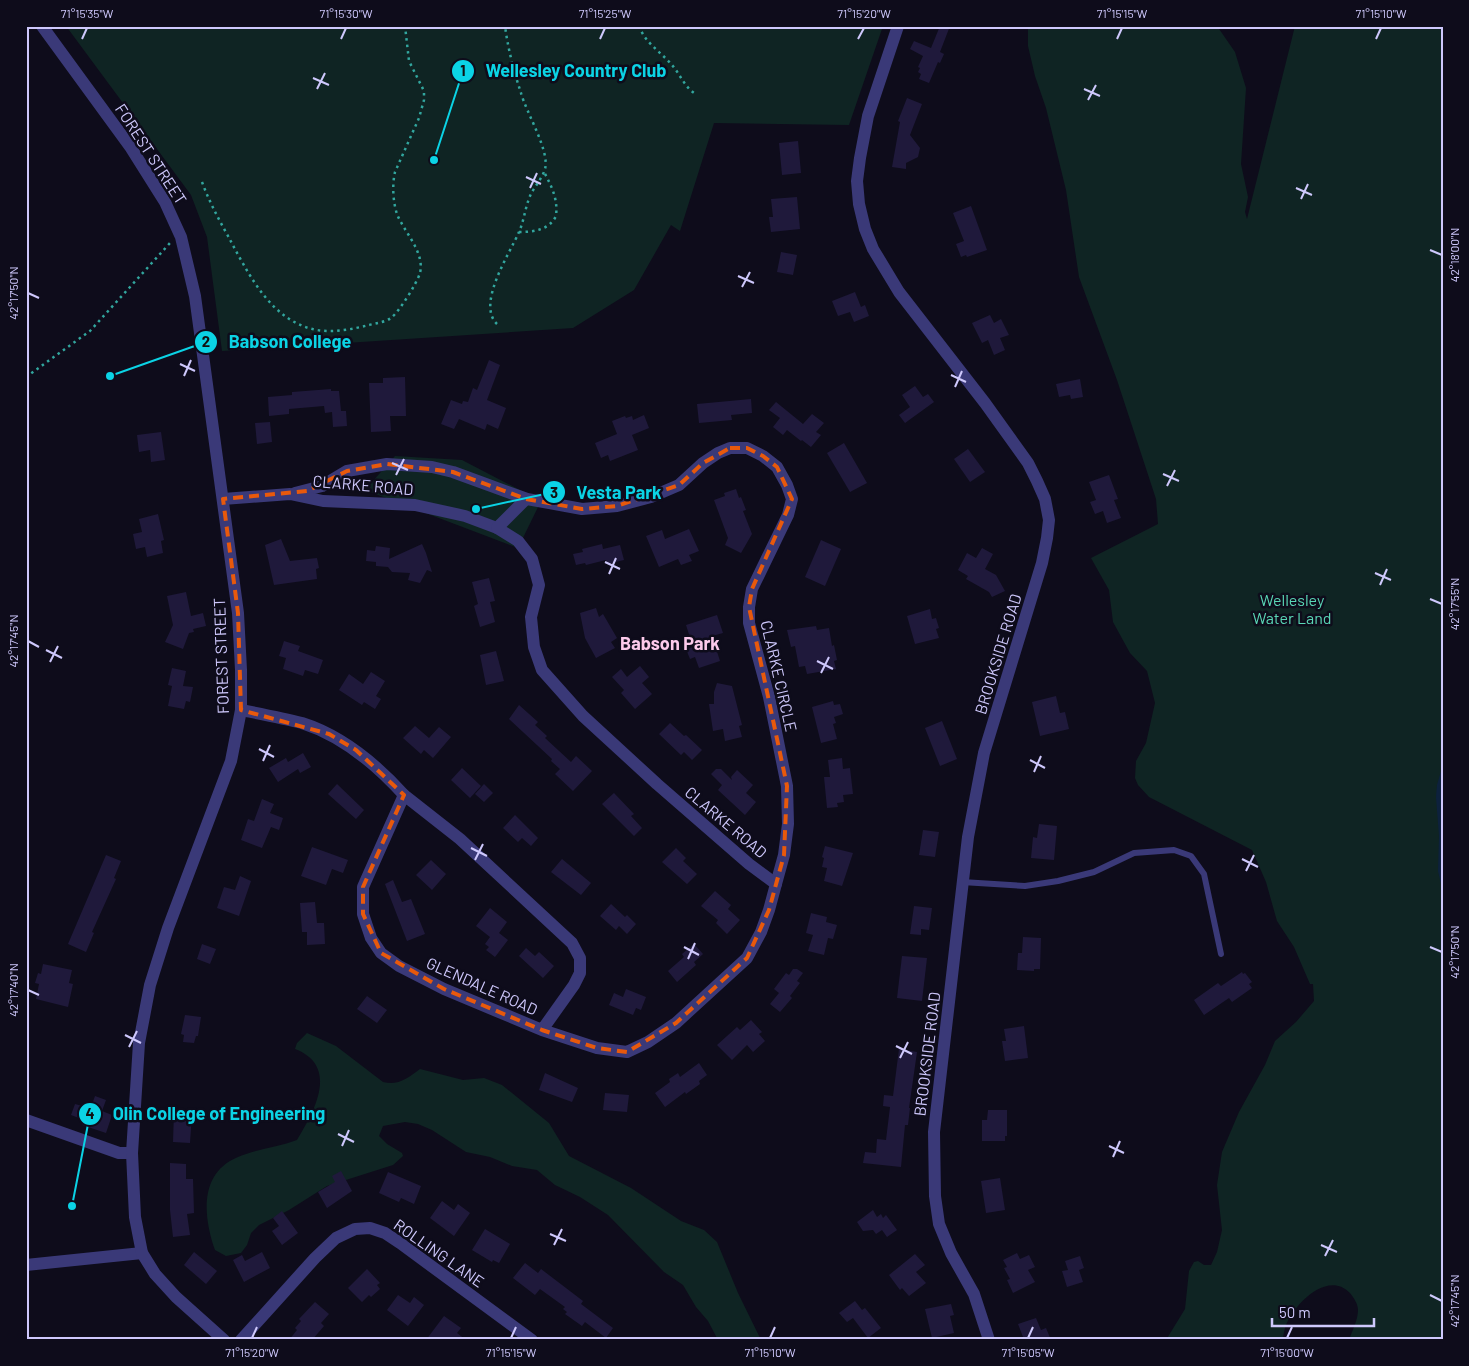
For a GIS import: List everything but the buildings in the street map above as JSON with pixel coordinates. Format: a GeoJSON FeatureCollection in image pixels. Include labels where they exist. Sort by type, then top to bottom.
{"type":"FeatureCollection","features":[{"type":"Feature","properties":{"kind":"street","name":"FOREST STREET"},"geometry":{"type":"LineString","coordinates":[[42,26],[140,161],[165,202],[185,250],[195,296],[238,613],[241,710],[231,761],[168,928],[150,985],[139,1043],[132,1153],[135,1217],[142,1253],[155,1274],[176,1297],[224,1340]]}},
{"type":"Feature","properties":{"kind":"street","name":"BROOKSIDE ROAD"},"geometry":{"type":"LineString","coordinates":[[898,26],[868,116],[860,158],[857,181],[859,204],[865,229],[873,249],[899,292],[985,403],[1028,463],[1045,499],[1049,520],[1042,563],[984,753],[968,837],[934,1132],[935,1196],[939,1224],[951,1253],[974,1294],[989,1340]]}},
{"type":"Feature","properties":{"kind":"street","name":"CLARKE CIRCLE"},"geometry":{"type":"LineString","coordinates":[[290,494],[322,486],[346,471],[387,464],[432,467],[452,472],[526,499],[582,510],[617,506],[651,497],[679,485],[702,463],[730,448],[747,448],[763,456],[777,467],[792,499],[788,515],[752,589],[749,607],[749,622],[768,697],[787,786],[788,824],[784,855],[776,884]]}},
{"type":"Feature","properties":{"kind":"street","name":"CLARKE ROAD"},"geometry":{"type":"LineString","coordinates":[[223,499],[290,494],[323,501],[415,505],[466,516],[497,528],[518,541],[532,560],[538,585],[531,617],[534,646],[542,670],[583,716],[749,864],[776,884]]}},
{"type":"Feature","properties":{"kind":"street"},"geometry":{"type":"LineString","coordinates":[[497,528],[526,499]]}},
{"type":"Feature","properties":{"kind":"street","name":"GLENDALE ROAD"},"geometry":{"type":"LineString","coordinates":[[241,710],[301,723],[329,734],[363,756],[404,795],[460,839],[572,943],[580,958],[580,973],[574,985],[542,1030],[444,990],[399,966],[381,953],[371,938],[364,914],[363,887],[404,795]]}},
{"type":"Feature","properties":{"kind":"street"},"geometry":{"type":"LineString","coordinates":[[542,1030],[597,1048],[627,1052],[648,1042],[676,1022],[747,958],[770,910],[776,884]]}},
{"type":"Feature","properties":{"kind":"street"},"geometry":{"type":"LineString","coordinates":[[26,1120],[120,1153],[132,1153]]}},
{"type":"Feature","properties":{"kind":"street","name":"ROLLING LANE"},"geometry":{"type":"LineString","coordinates":[[241,1340],[315,1258],[336,1238],[355,1229],[370,1228],[384,1233],[400,1243],[532,1340]]}},
{"type":"Feature","properties":{"kind":"street"},"geometry":{"type":"LineString","coordinates":[[26,1265],[142,1253]]}},
{"type":"Feature","properties":{"kind":"lane"},"geometry":{"type":"LineString","coordinates":[[962,882],[1025,886],[1058,881],[1094,872],[1134,853],[1174,850],[1191,856],[1204,874],[1221,954]]}},
{"type":"Feature","properties":{"kind":"path"},"geometry":{"type":"LineString","coordinates":[[202,182],[213,208],[251,278],[278,310],[289,318],[318,330],[352,330],[390,318],[396,313],[420,274],[418,255],[398,216],[394,202],[395,172],[421,112],[424,100],[424,91],[409,61],[405,26]]}},
{"type":"Feature","properties":{"kind":"path"},"geometry":{"type":"LineString","coordinates":[[497,324],[492,319],[491,297],[519,232],[530,196],[544,171],[545,157],[520,93],[505,26]]}},
{"type":"Feature","properties":{"kind":"path"},"geometry":{"type":"LineString","coordinates":[[639,26],[650,43],[673,66],[694,93]]}},
{"type":"Feature","properties":{"kind":"path"},"geometry":{"type":"LineString","coordinates":[[519,232],[528,232],[547,227],[556,216],[557,201],[555,193],[544,171]]}},
{"type":"Feature","properties":{"kind":"path"},"geometry":{"type":"LineString","coordinates":[[26,378],[90,331],[179,233]]}},
{"type":"Feature","properties":{"kind":"highlighted area"},"geometry":{"type":"Polygon","coordinates":[[[730,448],[747,448],[763,456],[777,467],[792,499],[752,589],[749,607],[787,786],[784,855],[769,910],[747,958],[676,1023],[627,1052],[597,1048],[542,1030],[444,989],[381,953],[363,914],[363,887],[404,795],[356,750],[329,734],[241,710],[238,613],[223,499],[307,491],[347,471],[387,464],[453,472],[526,499],[582,509],[617,506],[679,485],[703,463],[730,448]]]}},
{"type":"Feature","properties":{"kind":"green space"},"geometry":{"type":"Polygon","coordinates":[[[66,26],[883,26],[849,125],[714,123],[680,231],[671,225],[634,290],[573,328],[222,351],[207,237],[191,195],[66,26]]]}},
{"type":"Feature","properties":{"kind":"green space","name":"Wellesley Water Land"},"geometry":{"type":"Polygon","coordinates":[[[1028,26],[1217,26],[1235,52],[1246,88],[1241,164],[1248,197],[1245,212],[1247,219],[1295,26],[1443,26],[1443,1340],[1349,1340],[1357,1318],[1357,1306],[1350,1293],[1341,1287],[1331,1285],[1311,1293],[1295,1310],[1285,1328],[1283,1340],[1166,1340],[1185,1309],[1189,1271],[1194,1262],[1198,1261],[1204,1265],[1211,1265],[1217,1252],[1222,1230],[1217,1185],[1222,1152],[1239,1112],[1265,1065],[1275,1041],[1296,1022],[1314,1001],[1313,984],[1310,984],[1294,947],[1277,921],[1266,882],[1252,850],[1149,797],[1138,785],[1135,778],[1136,761],[1146,743],[1155,703],[1147,671],[1130,653],[1113,622],[1109,590],[1091,558],[1158,524],[1156,499],[1117,380],[1079,277],[1066,190],[1046,108],[1035,76],[1028,46],[1028,26]]]}},
{"type":"Feature","properties":{"kind":"green space"},"geometry":{"type":"Polygon","coordinates":[[[395,456],[462,460],[541,501],[518,548],[365,490],[395,456]]]}},
{"type":"Feature","properties":{"kind":"green space"},"geometry":{"type":"Polygon","coordinates":[[[307,1033],[336,1046],[383,1082],[398,1082],[420,1069],[463,1080],[484,1078],[502,1085],[549,1123],[569,1156],[631,1188],[681,1221],[704,1230],[717,1242],[738,1293],[761,1340],[718,1340],[708,1321],[696,1307],[683,1285],[664,1272],[608,1215],[580,1197],[555,1185],[537,1170],[512,1166],[490,1157],[466,1152],[432,1130],[418,1124],[405,1122],[383,1126],[379,1136],[387,1144],[402,1153],[403,1156],[393,1165],[327,1186],[289,1210],[259,1225],[251,1233],[247,1245],[241,1253],[226,1256],[215,1250],[208,1223],[207,1197],[210,1184],[216,1174],[225,1164],[238,1157],[297,1140],[316,1103],[320,1078],[317,1066],[309,1057],[295,1049],[297,1043],[307,1033]]]}},
{"type":"Feature","properties":{"kind":"water"},"geometry":{"type":"Polygon","coordinates":[[[1443,764],[1443,893],[1438,871],[1439,836],[1436,797],[1437,785],[1443,764]]]}},
{"type":"Feature","properties":{"kind":"place","name":"Wellesley Country Club"},"geometry":{"type":"Point","coordinates":[434,160]}},
{"type":"Feature","properties":{"kind":"place","name":"Babson College"},"geometry":{"type":"Point","coordinates":[110,376]}},
{"type":"Feature","properties":{"kind":"place","name":"Vesta Park"},"geometry":{"type":"Point","coordinates":[476,509]}},
{"type":"Feature","properties":{"kind":"place","name":"Olin College of Engineering"},"geometry":{"type":"Point","coordinates":[72,1206]}},
{"type":"Feature","properties":{"kind":"district","name":"Babson Park"},"geometry":{"type":"Point","coordinates":[670,644]}}]}
